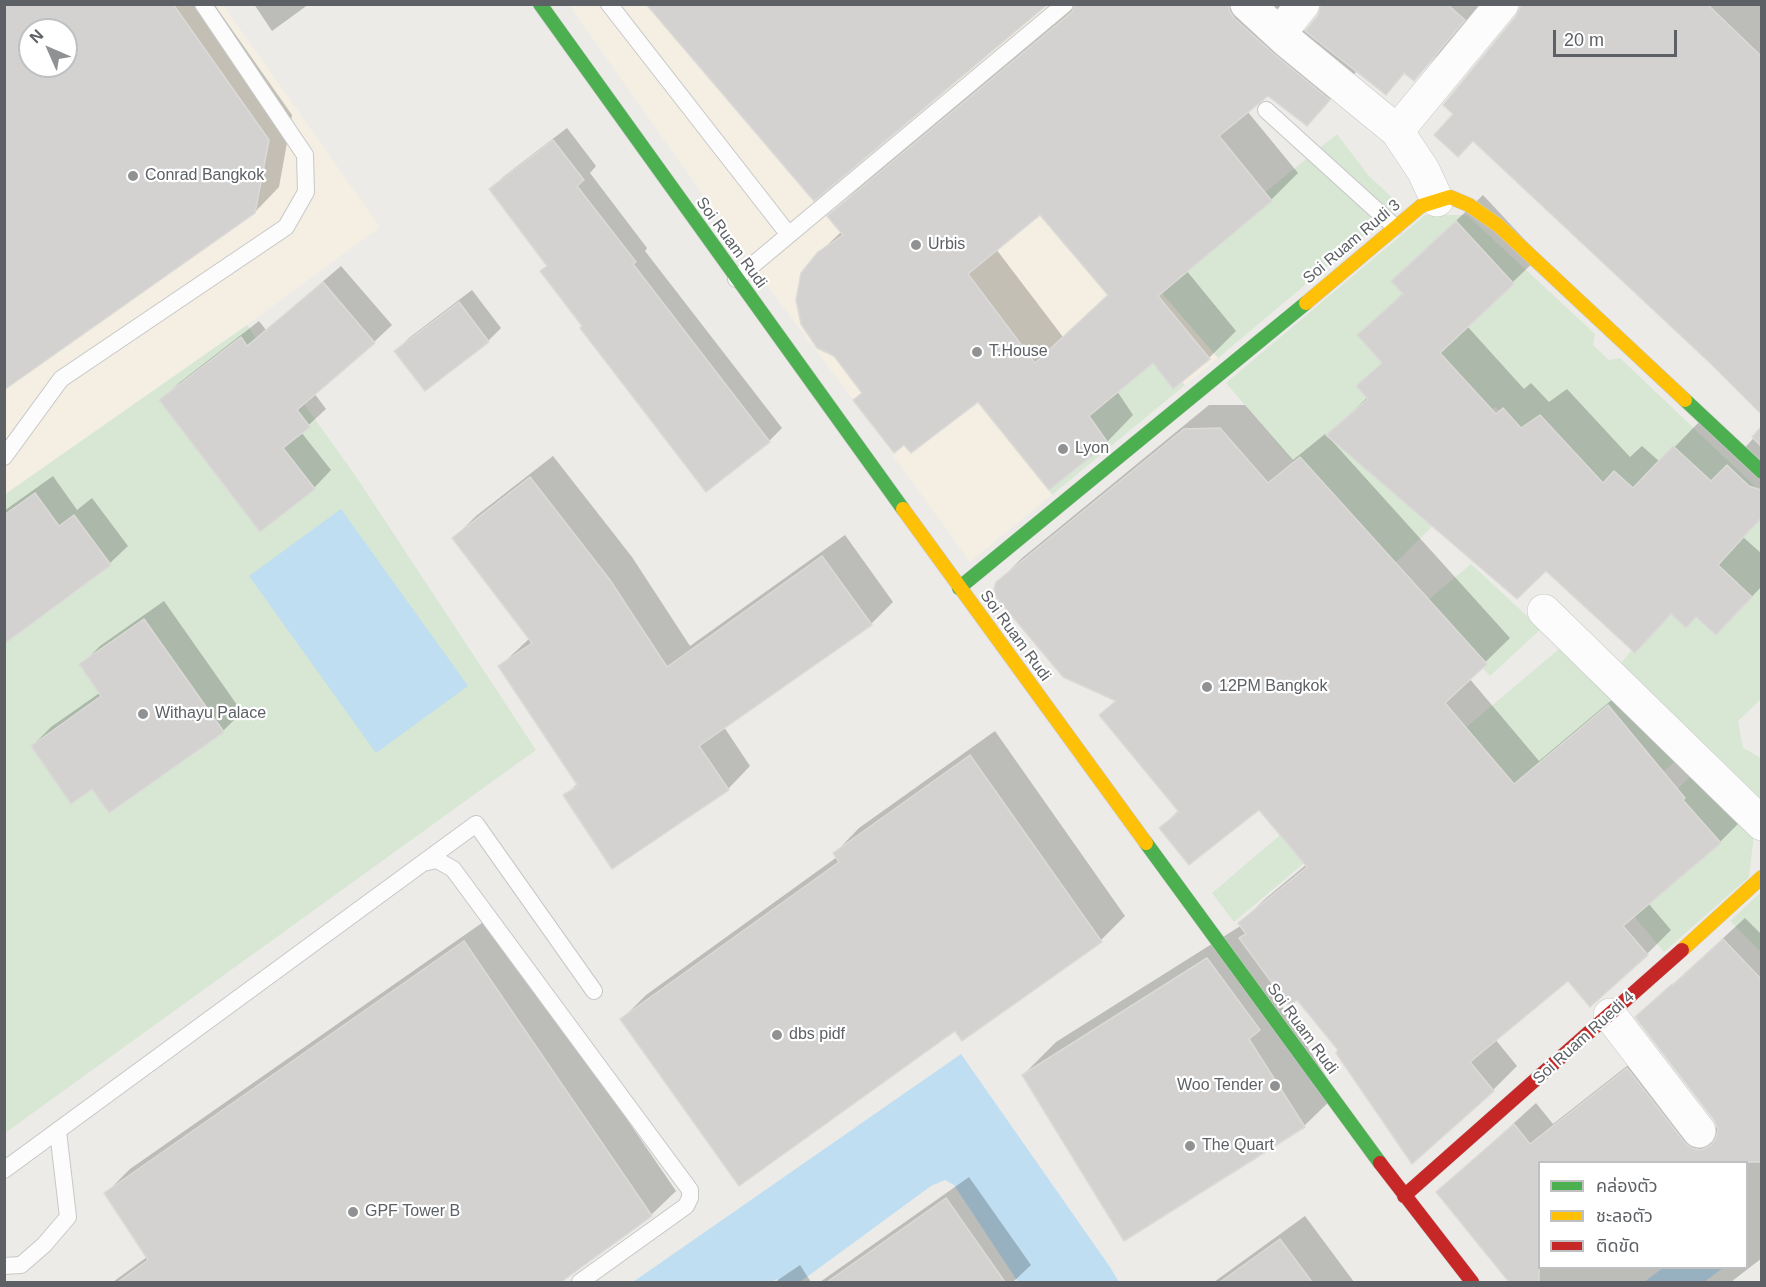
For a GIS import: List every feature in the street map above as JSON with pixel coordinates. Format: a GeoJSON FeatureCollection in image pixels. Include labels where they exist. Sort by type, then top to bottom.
{"type":"FeatureCollection","features":[{"type":"Feature","properties":{"kind":"street","name":"Soi Ruam Rudi"},"geometry":{"type":"LineString","coordinates":[[540,4],[959,588],[1404,1196],[1472,1282]]}},
{"type":"Feature","properties":{"kind":"street"},"geometry":{"type":"LineString","coordinates":[[1246,4],[1397,131],[1424,170],[1437,200],[1450,197],[1469,205],[1499,226],[1761,472]]}},
{"type":"Feature","properties":{"kind":"street"},"geometry":{"type":"LineString","coordinates":[[1280,33],[1304,4]]}},
{"type":"Feature","properties":{"kind":"street"},"geometry":{"type":"LineString","coordinates":[[1397,131],[1502,4]]}},
{"type":"Feature","properties":{"kind":"street","name":"Soi Ruam Rudi 3"},"geometry":{"type":"LineString","coordinates":[[959,588],[1223,373],[1395,227],[1422,206],[1437,200]]}},
{"type":"Feature","properties":{"kind":"street"},"geometry":{"type":"LineString","coordinates":[[1544,611],[1761,824]]}},
{"type":"Feature","properties":{"kind":"street","name":"Soi Ruam Ruedi 4"},"geometry":{"type":"LineString","coordinates":[[1404,1196],[1610,1015],[1761,877]]}},
{"type":"Feature","properties":{"kind":"street"},"geometry":{"type":"LineString","coordinates":[[1610,1015],[1699,1131]]}},
{"type":"Feature","properties":{"kind":"lane"},"geometry":{"type":"LineString","coordinates":[[4,457],[61,379],[286,227],[306,192],[305,155],[203,4]]}},
{"type":"Feature","properties":{"kind":"lane"},"geometry":{"type":"LineString","coordinates":[[609,4],[789,235]]}},
{"type":"Feature","properties":{"kind":"lane"},"geometry":{"type":"LineString","coordinates":[[736,279],[1065,4]]}},
{"type":"Feature","properties":{"kind":"lane"},"geometry":{"type":"LineString","coordinates":[[1266,110],[1395,227]]}},
{"type":"Feature","properties":{"kind":"lane"},"geometry":{"type":"LineString","coordinates":[[4,1170],[476,824],[594,991]]}},
{"type":"Feature","properties":{"kind":"lane"},"geometry":{"type":"LineString","coordinates":[[423,863],[437,860],[453,869],[690,1190],[690,1198],[686,1206],[580,1282]]}},
{"type":"Feature","properties":{"kind":"lane"},"geometry":{"type":"LineString","coordinates":[[4,1266],[21,1265],[44,1245],[68,1217],[58,1131]]}},
{"type":"Feature","properties":{"kind":"shaded area"},"geometry":{"type":"Polygon","coordinates":[[[5,5],[223,5],[380,227],[247,325],[5,495],[5,5]]]}},
{"type":"Feature","properties":{"kind":"shaded area"},"geometry":{"type":"Polygon","coordinates":[[[569,5],[1085,5],[1153,283],[1218,358],[970,562],[843,386],[765,283],[569,5]]]}},
{"type":"Feature","properties":{"kind":"green space"},"geometry":{"type":"Polygon","coordinates":[[[1337,134],[1368,175],[1400,205],[1218,358],[1153,283],[1337,134]]]}},
{"type":"Feature","properties":{"kind":"green space"},"geometry":{"type":"Polygon","coordinates":[[[1425,215],[1467,215],[1595,334],[1593,345],[1609,360],[1620,358],[1761,492],[1761,699],[1738,721],[1743,748],[1761,758],[1761,805],[1620,664],[1727,537],[1573,478],[1495,407],[1425,466],[1457,502],[1327,630],[1357,536],[1226,383],[1425,215]]]}},
{"type":"Feature","properties":{"kind":"green space"},"geometry":{"type":"Polygon","coordinates":[[[247,325],[353,472],[536,750],[5,1133],[4,495],[247,325]]]}},
{"type":"Feature","properties":{"kind":"green space"},"geometry":{"type":"Polygon","coordinates":[[[1134,330],[1185,385],[1052,495],[1023,446],[1134,330]]]}},
{"type":"Feature","properties":{"kind":"green space"},"geometry":{"type":"Polygon","coordinates":[[[1471,564],[1541,629],[1490,676],[1421,606],[1471,564]]]}},
{"type":"Feature","properties":{"kind":"green space"},"geometry":{"type":"Polygon","coordinates":[[[1560,648],[1679,758],[1657,777],[1496,808],[1443,747],[1560,648]]]}},
{"type":"Feature","properties":{"kind":"green space"},"geometry":{"type":"Polygon","coordinates":[[[1694,773],[1754,834],[1749,877],[1664,952],[1614,892],[1674,792],[1694,773]]]}},
{"type":"Feature","properties":{"kind":"green space"},"geometry":{"type":"Polygon","coordinates":[[[1286,830],[1309,859],[1234,922],[1212,893],[1286,830]]]}},
{"type":"Feature","properties":{"kind":"green space"},"geometry":{"type":"Polygon","coordinates":[[[1761,892],[1761,952],[1730,921],[1761,892]]]}},
{"type":"Feature","properties":{"kind":"water"},"geometry":{"type":"Polygon","coordinates":[[[341,509],[468,686],[376,753],[249,576],[341,509]]]}},
{"type":"Feature","properties":{"kind":"water"},"geometry":{"type":"Polygon","coordinates":[[[961,1054],[1119,1282],[1018,1282],[954,1185],[945,1180],[931,1186],[800,1282],[780,1282],[777,1279],[772,1282],[633,1282],[961,1054]]]}},
{"type":"Feature","properties":{"kind":"water"},"geometry":{"type":"Polygon","coordinates":[[[1662,1269],[1722,1269],[1704,1282],[1644,1282],[1662,1269]]]}},
{"type":"Feature","properties":{"kind":"building","name":"Conrad Bangkok"},"geometry":{"type":"Polygon","coordinates":[[[4,4],[173,4],[269,140],[255,213],[4,390],[4,4]]]}},
{"type":"Feature","properties":{"kind":"building"},"geometry":{"type":"Polygon","coordinates":[[[646,4],[1048,4],[814,201],[646,4]]]}},
{"type":"Feature","properties":{"kind":"building"},"geometry":{"type":"Polygon","coordinates":[[[1075,4],[1229,4],[1229,10],[1234,18],[1330,100],[1307,126],[1268,96],[1219,136],[1272,201],[1158,296],[1210,359],[1173,389],[1153,363],[1089,416],[1108,443],[1049,490],[978,402],[911,453],[904,445],[894,453],[853,400],[862,393],[834,356],[817,348],[801,324],[796,300],[801,273],[818,252],[843,235],[827,216],[1072,12],[1075,4]],[[1040,215],[968,274],[1035,363],[1108,295],[1040,215]]]}},
{"type":"Feature","properties":{"kind":"building"},"geometry":{"type":"Polygon","coordinates":[[[1321,4],[1447,4],[1465,20],[1414,81],[1404,73],[1386,95],[1305,31],[1318,15],[1321,4]]]}},
{"type":"Feature","properties":{"kind":"building"},"geometry":{"type":"Polygon","coordinates":[[[1522,4],[1707,4],[1761,56],[1761,414],[1709,362],[1473,141],[1458,157],[1434,135],[1453,114],[1443,105],[1516,16],[1522,4]]]}},
{"type":"Feature","properties":{"kind":"building"},"geometry":{"type":"Polygon","coordinates":[[[553,140],[584,180],[577,186],[636,262],[633,264],[770,442],[706,492],[580,328],[582,326],[540,271],[547,266],[489,189],[553,140]]]}},
{"type":"Feature","properties":{"kind":"building"},"geometry":{"type":"Polygon","coordinates":[[[1456,221],[1514,284],[1440,353],[1496,414],[1503,408],[1521,428],[1540,415],[1603,483],[1614,471],[1633,488],[1673,446],[1711,481],[1727,465],[1749,486],[1761,490],[1761,518],[1718,565],[1752,597],[1716,635],[1696,617],[1686,628],[1671,614],[1635,653],[1546,571],[1517,599],[1326,435],[1368,399],[1356,386],[1382,363],[1357,335],[1403,294],[1391,281],[1456,221]]]}},
{"type":"Feature","properties":{"kind":"building"},"geometry":{"type":"Polygon","coordinates":[[[323,282],[375,343],[297,410],[310,427],[283,448],[315,489],[260,532],[159,400],[241,337],[247,346],[323,282]]]}},
{"type":"Feature","properties":{"kind":"building"},"geometry":{"type":"Polygon","coordinates":[[[459,302],[489,342],[425,391],[394,351],[459,302]]]}},
{"type":"Feature","properties":{"kind":"building"},"geometry":{"type":"Polygon","coordinates":[[[1761,427],[1761,446],[1752,437],[1761,427]]]}},
{"type":"Feature","properties":{"kind":"building"},"geometry":{"type":"Polygon","coordinates":[[[1220,428],[1268,483],[1300,457],[1487,664],[1445,703],[1514,784],[1608,705],[1685,798],[1683,800],[1721,843],[1623,926],[1648,955],[1590,1007],[1568,981],[1470,1062],[1494,1091],[1412,1164],[1336,1053],[1338,1050],[1297,1000],[1289,1006],[1239,938],[1246,934],[1238,923],[1307,867],[1259,810],[1189,865],[1159,828],[1179,812],[1099,715],[1116,701],[1063,677],[996,597],[994,589],[996,582],[1184,429],[1220,428]]]}},
{"type":"Feature","properties":{"kind":"building"},"geometry":{"type":"Polygon","coordinates":[[[530,477],[610,580],[667,667],[822,556],[872,625],[699,746],[729,790],[612,869],[563,795],[578,786],[498,666],[532,643],[452,538],[530,477]]]}},
{"type":"Feature","properties":{"kind":"building"},"geometry":{"type":"Polygon","coordinates":[[[35,493],[59,526],[74,515],[111,565],[4,644],[4,515],[35,493]]]}},
{"type":"Feature","properties":{"kind":"building","name":"Withayu Palace"},"geometry":{"type":"Polygon","coordinates":[[[144,619],[224,732],[109,813],[92,789],[71,804],[31,746],[101,696],[79,664],[144,619]]]}},
{"type":"Feature","properties":{"kind":"building"},"geometry":{"type":"Polygon","coordinates":[[[970,755],[1102,942],[962,1041],[955,1031],[739,1186],[620,1019],[839,862],[833,853],[970,755]]]}},
{"type":"Feature","properties":{"kind":"building"},"geometry":{"type":"Polygon","coordinates":[[[1723,939],[1761,979],[1761,1162],[1538,1161],[1539,1282],[1509,1282],[1436,1192],[1514,1124],[1530,1144],[1627,1068],[1685,1143],[1701,1150],[1711,1145],[1716,1138],[1718,1129],[1714,1120],[1635,1017],[1723,939]]]}},
{"type":"Feature","properties":{"kind":"building"},"geometry":{"type":"Polygon","coordinates":[[[464,941],[652,1216],[561,1282],[118,1282],[148,1260],[104,1193],[464,941]]]}},
{"type":"Feature","properties":{"kind":"building"},"geometry":{"type":"Polygon","coordinates":[[[1207,958],[1260,1030],[1249,1039],[1305,1127],[1124,1241],[1022,1075],[1207,958]]]}},
{"type":"Feature","properties":{"kind":"building"},"geometry":{"type":"Polygon","coordinates":[[[946,1198],[1005,1282],[827,1282],[946,1198]]]}},
{"type":"Feature","properties":{"kind":"building"},"geometry":{"type":"Polygon","coordinates":[[[1280,1239],[1312,1282],[1220,1282],[1280,1239]]]}},
{"type":"Feature","properties":{"kind":"traffic: fast"},"geometry":{"type":"LineString","coordinates":[[540,4],[903,509]]}},
{"type":"Feature","properties":{"kind":"traffic: fast"},"geometry":{"type":"LineString","coordinates":[[959,588],[1306,303]]}},
{"type":"Feature","properties":{"kind":"traffic: fast"},"geometry":{"type":"LineString","coordinates":[[1685,400],[1762,472]]}},
{"type":"Feature","properties":{"kind":"traffic: fast"},"geometry":{"type":"LineString","coordinates":[[1146,843],[1380,1163]]}},
{"type":"Feature","properties":{"kind":"traffic: slow"},"geometry":{"type":"LineString","coordinates":[[1306,303],[1421,206],[1450,197],[1469,205],[1499,226],[1685,400]]}},
{"type":"Feature","properties":{"kind":"traffic: slow"},"geometry":{"type":"LineString","coordinates":[[903,509],[1146,843]]}},
{"type":"Feature","properties":{"kind":"traffic: slow"},"geometry":{"type":"LineString","coordinates":[[1682,950],[1762,877]]}},
{"type":"Feature","properties":{"kind":"traffic: jam"},"geometry":{"type":"LineString","coordinates":[[1404,1196],[1682,950]]}},
{"type":"Feature","properties":{"kind":"traffic: jam"},"geometry":{"type":"LineString","coordinates":[[1380,1163],[1472,1282]]}},
{"type":"Feature","properties":{"kind":"place","name":"Conrad Bangkok"},"geometry":{"type":"Point","coordinates":[133,176]}},
{"type":"Feature","properties":{"kind":"place","name":"Urbis"},"geometry":{"type":"Point","coordinates":[916,245]}},
{"type":"Feature","properties":{"kind":"place","name":"T.House"},"geometry":{"type":"Point","coordinates":[977,352]}},
{"type":"Feature","properties":{"kind":"place","name":"Lyon"},"geometry":{"type":"Point","coordinates":[1063,449]}},
{"type":"Feature","properties":{"kind":"place","name":"12PM Bangkok"},"geometry":{"type":"Point","coordinates":[1207,687]}},
{"type":"Feature","properties":{"kind":"place","name":"Withayu Palace"},"geometry":{"type":"Point","coordinates":[143,714]}},
{"type":"Feature","properties":{"kind":"place","name":"dbs pidf"},"geometry":{"type":"Point","coordinates":[777,1035]}},
{"type":"Feature","properties":{"kind":"place","name":"Woo Tender"},"geometry":{"type":"Point","coordinates":[1275,1086]}},
{"type":"Feature","properties":{"kind":"place","name":"The Quart"},"geometry":{"type":"Point","coordinates":[1190,1146]}},
{"type":"Feature","properties":{"kind":"place","name":"GPF Tower B"},"geometry":{"type":"Point","coordinates":[353,1212]}}]}
